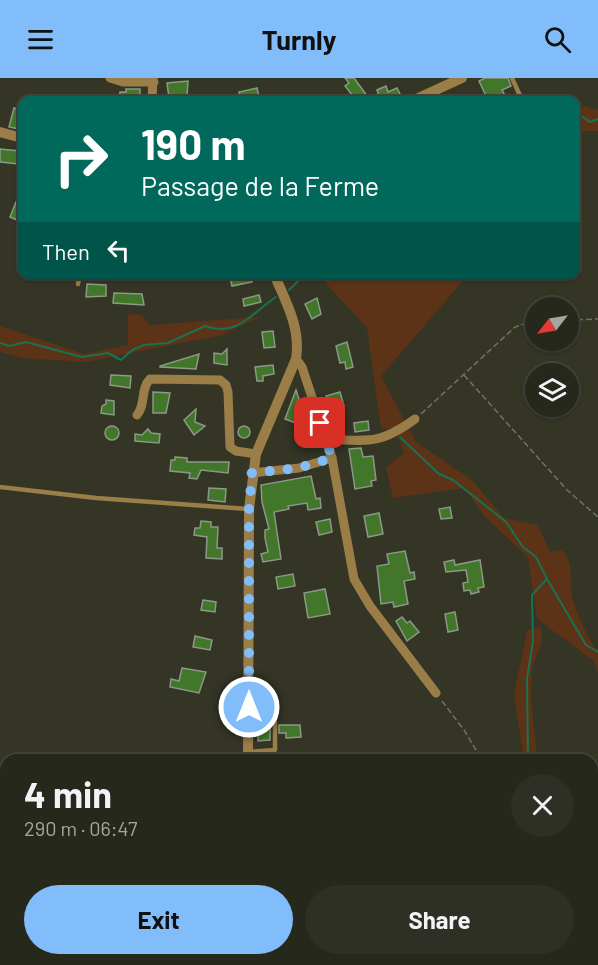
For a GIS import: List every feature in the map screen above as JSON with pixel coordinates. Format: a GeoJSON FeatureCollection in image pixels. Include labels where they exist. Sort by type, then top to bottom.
{"type":"FeatureCollection","features":[{"type":"Feature","properties":{"kind":"street"},"geometry":{"type":"LineString","coordinates":[[110,78],[123,82],[153,80],[152,96]]}},
{"type":"Feature","properties":{"kind":"street"},"geometry":{"type":"LineString","coordinates":[[423,96],[462,78]]}},
{"type":"Feature","properties":{"kind":"street"},"geometry":{"type":"LineString","coordinates":[[0,132],[18,137]]}},
{"type":"Feature","properties":{"kind":"street"},"geometry":{"type":"LineString","coordinates":[[248,754],[249,509],[252,473],[256,453],[296,358],[299,343],[295,325],[276,279]]}},
{"type":"Feature","properties":{"kind":"street"},"geometry":{"type":"LineString","coordinates":[[296,358],[332,458],[354,579],[370,606],[436,693]]}},
{"type":"Feature","properties":{"kind":"street"},"geometry":{"type":"LineString","coordinates":[[137,415],[141,411],[146,383],[150,379],[220,380],[226,385],[228,392],[230,447],[236,451],[256,453]]}},
{"type":"Feature","properties":{"kind":"street"},"geometry":{"type":"LineString","coordinates":[[326,439],[365,441],[390,437],[416,419]]}},
{"type":"Feature","properties":{"kind":"street"},"geometry":{"type":"LineString","coordinates":[[252,473],[299,468],[332,458]]}},
{"type":"Feature","properties":{"kind":"lane"},"geometry":{"type":"LineString","coordinates":[[512,78],[520,96]]}},
{"type":"Feature","properties":{"kind":"lane"},"geometry":{"type":"LineString","coordinates":[[78,285],[79,279]]}},
{"type":"Feature","properties":{"kind":"lane"},"geometry":{"type":"LineString","coordinates":[[0,487],[96,498],[249,509]]}},
{"type":"Feature","properties":{"kind":"lane"},"geometry":{"type":"LineString","coordinates":[[257,754],[275,750],[275,722]]}},
{"type":"Feature","properties":{"kind":"path"},"geometry":{"type":"LineString","coordinates":[[579,320],[598,319]]}},
{"type":"Feature","properties":{"kind":"path"},"geometry":{"type":"LineString","coordinates":[[416,419],[515,327],[525,324]]}},
{"type":"Feature","properties":{"kind":"path"},"geometry":{"type":"LineString","coordinates":[[464,375],[567,490],[598,517]]}},
{"type":"Feature","properties":{"kind":"path"},"geometry":{"type":"LineString","coordinates":[[436,693],[464,730],[478,754]]}},
{"type":"Feature","properties":{"kind":"shaded area"},"geometry":{"type":"Polygon","coordinates":[[[580,105],[598,110],[598,131],[580,131],[580,105]]]}},
{"type":"Feature","properties":{"kind":"shaded area"},"geometry":{"type":"Polygon","coordinates":[[[322,279],[465,279],[381,376],[416,442],[472,480],[504,518],[538,525],[550,552],[562,550],[569,562],[575,606],[594,648],[598,649],[598,673],[594,661],[537,619],[528,557],[486,518],[464,488],[393,498],[386,467],[404,453],[396,428],[381,429],[367,328],[322,279]]]}},
{"type":"Feature","properties":{"kind":"shaded area"},"geometry":{"type":"Polygon","coordinates":[[[128,314],[142,315],[150,325],[259,317],[222,335],[86,362],[22,358],[0,352],[0,326],[84,354],[128,345],[128,314]]]}},
{"type":"Feature","properties":{"kind":"shaded area"},"geometry":{"type":"Polygon","coordinates":[[[540,626],[542,632],[531,682],[536,754],[523,754],[514,695],[527,631],[540,626]]]}},
{"type":"Feature","properties":{"kind":"building"},"geometry":{"type":"Polygon","coordinates":[[[345,78],[354,78],[367,96],[353,96],[345,86],[349,83],[345,78]]]}},
{"type":"Feature","properties":{"kind":"building"},"geometry":{"type":"Polygon","coordinates":[[[485,78],[508,78],[511,86],[502,90],[505,96],[486,96],[479,81],[485,78]]]}},
{"type":"Feature","properties":{"kind":"building"},"geometry":{"type":"Polygon","coordinates":[[[188,81],[187,96],[169,96],[167,83],[188,81]]]}},
{"type":"Feature","properties":{"kind":"building"},"geometry":{"type":"Polygon","coordinates":[[[386,86],[388,92],[397,88],[401,96],[379,96],[377,90],[386,86]]]}},
{"type":"Feature","properties":{"kind":"building"},"geometry":{"type":"Polygon","coordinates":[[[257,88],[259,96],[240,96],[239,92],[257,88]]]}},
{"type":"Feature","properties":{"kind":"building"},"geometry":{"type":"Polygon","coordinates":[[[126,89],[140,89],[140,95],[120,96],[120,92],[126,92],[126,89]]]}},
{"type":"Feature","properties":{"kind":"building"},"geometry":{"type":"Polygon","coordinates":[[[14,108],[18,109],[18,129],[9,127],[14,108]]]}},
{"type":"Feature","properties":{"kind":"building"},"geometry":{"type":"Polygon","coordinates":[[[0,149],[18,151],[18,164],[0,162],[0,149]]]}},
{"type":"Feature","properties":{"kind":"building"},"geometry":{"type":"Polygon","coordinates":[[[16,202],[18,203],[18,220],[10,217],[16,202]]]}},
{"type":"Feature","properties":{"kind":"building"},"geometry":{"type":"Polygon","coordinates":[[[230,279],[252,279],[252,282],[232,286],[230,279]]]}},
{"type":"Feature","properties":{"kind":"building"},"geometry":{"type":"Polygon","coordinates":[[[87,284],[106,285],[106,296],[86,297],[87,284]]]}},
{"type":"Feature","properties":{"kind":"building"},"geometry":{"type":"Polygon","coordinates":[[[114,293],[142,294],[144,305],[113,303],[114,293]]]}},
{"type":"Feature","properties":{"kind":"building"},"geometry":{"type":"Polygon","coordinates":[[[259,295],[261,302],[244,306],[243,299],[259,295]]]}},
{"type":"Feature","properties":{"kind":"building"},"geometry":{"type":"Polygon","coordinates":[[[317,298],[321,314],[312,319],[305,304],[317,298]]]}},
{"type":"Feature","properties":{"kind":"building"},"geometry":{"type":"Polygon","coordinates":[[[273,331],[275,347],[264,348],[262,332],[273,331]]]}},
{"type":"Feature","properties":{"kind":"building"},"geometry":{"type":"Polygon","coordinates":[[[347,342],[353,367],[346,369],[345,362],[340,363],[336,346],[347,342]]]}},
{"type":"Feature","properties":{"kind":"building"},"geometry":{"type":"Polygon","coordinates":[[[227,349],[227,365],[214,363],[214,353],[222,354],[227,349]]]}},
{"type":"Feature","properties":{"kind":"building"},"geometry":{"type":"Polygon","coordinates":[[[199,354],[196,369],[160,367],[160,366],[199,354]]]}},
{"type":"Feature","properties":{"kind":"building"},"geometry":{"type":"Polygon","coordinates":[[[273,365],[274,374],[263,376],[263,381],[257,381],[255,367],[273,365]]]}},
{"type":"Feature","properties":{"kind":"building"},"geometry":{"type":"Polygon","coordinates":[[[111,375],[131,376],[130,388],[110,385],[111,375]]]}},
{"type":"Feature","properties":{"kind":"building"},"geometry":{"type":"Polygon","coordinates":[[[296,390],[299,399],[296,407],[302,410],[296,423],[285,419],[296,390]]]}},
{"type":"Feature","properties":{"kind":"building"},"geometry":{"type":"Polygon","coordinates":[[[153,392],[170,393],[166,413],[153,413],[153,392]]]}},
{"type":"Feature","properties":{"kind":"building"},"geometry":{"type":"Polygon","coordinates":[[[340,392],[344,406],[331,410],[326,396],[340,392]]]}},
{"type":"Feature","properties":{"kind":"building"},"geometry":{"type":"Polygon","coordinates":[[[106,400],[114,401],[114,415],[101,413],[106,400]]]}},
{"type":"Feature","properties":{"kind":"building"},"geometry":{"type":"Polygon","coordinates":[[[196,409],[195,422],[205,426],[194,435],[184,420],[196,409]]]}},
{"type":"Feature","properties":{"kind":"building"},"geometry":{"type":"Polygon","coordinates":[[[368,421],[369,430],[355,432],[354,423],[368,421]]]}},
{"type":"Feature","properties":{"kind":"building"},"geometry":{"type":"Polygon","coordinates":[[[109,426],[115,426],[119,433],[115,440],[109,440],[105,436],[105,430],[109,426]]]}},
{"type":"Feature","properties":{"kind":"building"},"geometry":{"type":"Polygon","coordinates":[[[246,426],[249,427],[249,437],[242,438],[239,437],[238,430],[239,427],[246,426]]]}},
{"type":"Feature","properties":{"kind":"building"},"geometry":{"type":"Polygon","coordinates":[[[148,429],[151,433],[160,434],[159,443],[135,441],[135,434],[142,435],[148,429]]]}},
{"type":"Feature","properties":{"kind":"building"},"geometry":{"type":"Polygon","coordinates":[[[361,448],[363,457],[373,456],[376,480],[371,481],[372,486],[355,489],[349,449],[361,448]]]}},
{"type":"Feature","properties":{"kind":"building"},"geometry":{"type":"Polygon","coordinates":[[[175,457],[187,458],[187,462],[229,462],[228,473],[201,470],[197,479],[189,478],[190,473],[170,471],[171,460],[175,460],[175,457]]]}},
{"type":"Feature","properties":{"kind":"building"},"geometry":{"type":"Polygon","coordinates":[[[311,476],[316,499],[320,498],[321,508],[308,510],[307,503],[288,506],[289,509],[274,512],[281,559],[263,562],[261,554],[268,552],[265,530],[269,529],[262,502],[261,485],[311,476]]]}},
{"type":"Feature","properties":{"kind":"building"},"geometry":{"type":"Polygon","coordinates":[[[209,488],[226,489],[225,502],[208,500],[209,488]]]}},
{"type":"Feature","properties":{"kind":"building"},"geometry":{"type":"Polygon","coordinates":[[[450,507],[452,518],[441,519],[439,509],[450,507]]]}},
{"type":"Feature","properties":{"kind":"building"},"geometry":{"type":"Polygon","coordinates":[[[379,513],[383,534],[368,537],[364,516],[379,513]]]}},
{"type":"Feature","properties":{"kind":"building"},"geometry":{"type":"Polygon","coordinates":[[[330,519],[332,532],[319,535],[316,522],[330,519]]]}},
{"type":"Feature","properties":{"kind":"building"},"geometry":{"type":"Polygon","coordinates":[[[201,521],[211,522],[211,527],[218,527],[217,548],[222,548],[222,559],[206,558],[207,537],[194,535],[195,528],[200,528],[201,521]]]}},
{"type":"Feature","properties":{"kind":"building"},"geometry":{"type":"Polygon","coordinates":[[[405,551],[410,573],[414,572],[415,579],[404,581],[408,604],[394,607],[393,602],[381,604],[377,566],[389,564],[387,554],[405,551]]]}},
{"type":"Feature","properties":{"kind":"building"},"geometry":{"type":"Polygon","coordinates":[[[454,560],[455,565],[480,560],[484,587],[478,588],[479,592],[471,594],[470,590],[464,591],[463,583],[468,582],[466,570],[446,572],[444,562],[454,560]]]}},
{"type":"Feature","properties":{"kind":"building"},"geometry":{"type":"Polygon","coordinates":[[[293,574],[295,586],[278,589],[276,577],[293,574]]]}},
{"type":"Feature","properties":{"kind":"building"},"geometry":{"type":"Polygon","coordinates":[[[325,589],[330,614],[308,618],[304,593],[325,589]]]}},
{"type":"Feature","properties":{"kind":"building"},"geometry":{"type":"Polygon","coordinates":[[[203,600],[216,602],[215,612],[201,610],[203,600]]]}},
{"type":"Feature","properties":{"kind":"building"},"geometry":{"type":"Polygon","coordinates":[[[455,612],[458,630],[448,632],[445,614],[455,612]]]}},
{"type":"Feature","properties":{"kind":"building"},"geometry":{"type":"Polygon","coordinates":[[[402,617],[407,623],[410,621],[419,632],[407,641],[396,621],[402,617]]]}},
{"type":"Feature","properties":{"kind":"building"},"geometry":{"type":"Polygon","coordinates":[[[195,636],[212,640],[210,650],[193,647],[195,636]]]}},
{"type":"Feature","properties":{"kind":"building"},"geometry":{"type":"Polygon","coordinates":[[[182,668],[206,672],[199,693],[170,687],[171,679],[179,681],[182,668]]]}},
{"type":"Feature","properties":{"kind":"building"},"geometry":{"type":"Polygon","coordinates":[[[270,723],[270,740],[258,741],[258,725],[270,723]]]}},
{"type":"Feature","properties":{"kind":"building"},"geometry":{"type":"Polygon","coordinates":[[[279,725],[300,725],[301,737],[286,738],[286,733],[279,733],[279,725]]]}},
{"type":"Feature","properties":{"kind":"waterway"},"geometry":{"type":"LineString","coordinates":[[580,115],[590,122],[598,119]]}},
{"type":"Feature","properties":{"kind":"waterway"},"geometry":{"type":"LineString","coordinates":[[289,290],[300,279]]}},
{"type":"Feature","properties":{"kind":"waterway"},"geometry":{"type":"LineString","coordinates":[[0,343],[9,346],[26,342],[82,357],[108,353],[121,360],[132,350],[144,345],[168,343],[205,326],[216,329],[235,326],[244,322],[276,297]]}},
{"type":"Feature","properties":{"kind":"waterway"},"geometry":{"type":"LineString","coordinates":[[400,437],[439,474],[453,480],[506,522],[523,547],[536,557],[547,579],[532,595],[533,641],[527,679],[528,754]]}},
{"type":"Feature","properties":{"kind":"waterway"},"geometry":{"type":"LineString","coordinates":[[547,579],[586,645],[598,652]]}},
{"type":"Feature","properties":{"kind":"route"},"geometry":{"type":"LineString","coordinates":[[249,707],[249,509],[252,473],[310,466],[332,458],[320,423]]}}]}
